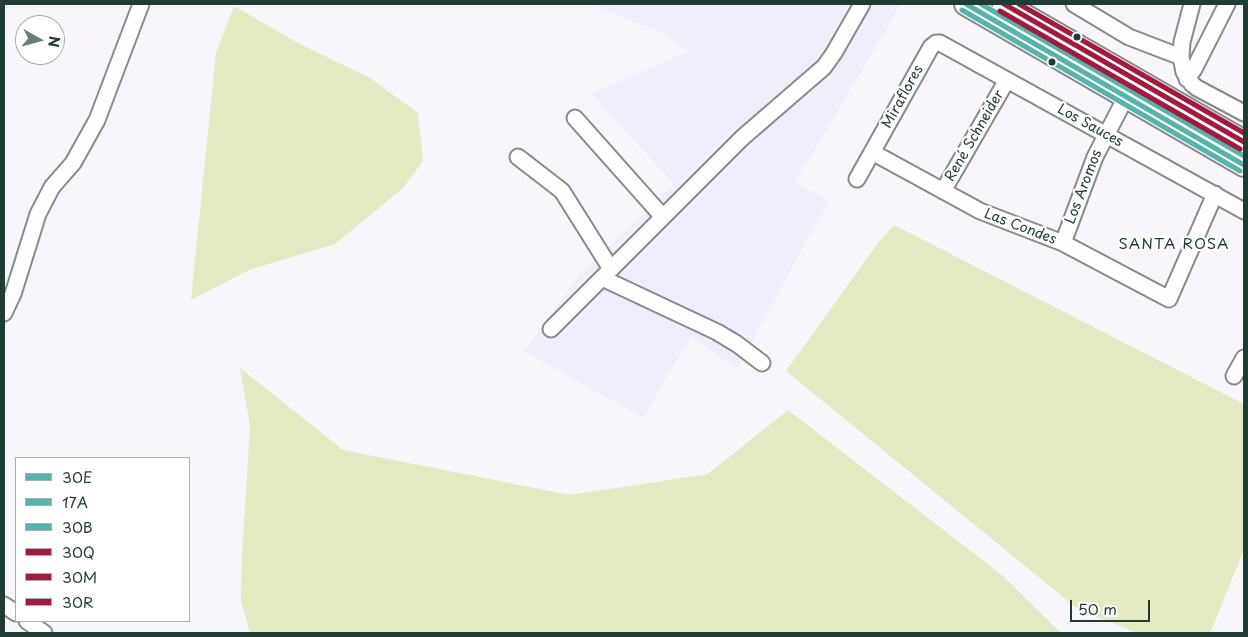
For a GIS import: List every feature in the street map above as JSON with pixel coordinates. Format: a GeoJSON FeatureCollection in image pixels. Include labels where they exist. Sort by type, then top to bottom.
{"type":"FeatureCollection","features":[{"type":"Feature","properties":{"kind":"highway"},"geometry":{"type":"LineString","coordinates":[[966,4],[1131,88],[1244,142]]}},
{"type":"Feature","properties":{"kind":"highway"},"geometry":{"type":"LineString","coordinates":[[1004,4],[1244,165]]}},
{"type":"Feature","properties":{"kind":"street"},"geometry":{"type":"LineString","coordinates":[[4,313],[14,294],[38,214],[52,187],[73,163],[97,120],[141,4]]}},
{"type":"Feature","properties":{"kind":"street"},"geometry":{"type":"LineString","coordinates":[[551,329],[764,118],[824,67],[862,4]]}},
{"type":"Feature","properties":{"kind":"street"},"geometry":{"type":"LineString","coordinates":[[1074,4],[1129,37],[1181,58]]}},
{"type":"Feature","properties":{"kind":"street"},"geometry":{"type":"LineString","coordinates":[[1192,4],[1185,28],[1181,58],[1187,79],[1203,92],[1244,114]]}},
{"type":"Feature","properties":{"kind":"street"},"geometry":{"type":"LineString","coordinates":[[1187,79],[1227,4]]}},
{"type":"Feature","properties":{"kind":"street","name":"Los Sauces"},"geometry":{"type":"LineString","coordinates":[[936,43],[944,44],[1244,211]]}},
{"type":"Feature","properties":{"kind":"street","name":"Miraflores"},"geometry":{"type":"LineString","coordinates":[[857,179],[931,48],[936,43]]}},
{"type":"Feature","properties":{"kind":"street","name":"René Schneider"},"geometry":{"type":"LineString","coordinates":[[943,191],[1007,80]]}},
{"type":"Feature","properties":{"kind":"street","name":"Los Aromos"},"geometry":{"type":"LineString","coordinates":[[1062,243],[1095,157],[1131,88]]}},
{"type":"Feature","properties":{"kind":"street"},"geometry":{"type":"LineString","coordinates":[[575,118],[663,217]]}},
{"type":"Feature","properties":{"kind":"street","name":"Las Condes"},"geometry":{"type":"LineString","coordinates":[[872,152],[980,211],[1062,243],[1169,299],[1215,194]]}},
{"type":"Feature","properties":{"kind":"street"},"geometry":{"type":"LineString","coordinates":[[518,157],[562,191],[607,273],[717,332],[762,363]]}},
{"type":"Feature","properties":{"kind":"street"},"geometry":{"type":"LineString","coordinates":[[1234,376],[1244,358]]}},
{"type":"Feature","properties":{"kind":"street"},"geometry":{"type":"LineString","coordinates":[[4,605],[15,612]]}},
{"type":"Feature","properties":{"kind":"street"},"geometry":{"type":"LineString","coordinates":[[28,622],[44,633]]}},
{"type":"Feature","properties":{"kind":"shaded area"},"geometry":{"type":"Polygon","coordinates":[[[589,4],[896,4],[900,6],[795,183],[829,200],[737,369],[691,336],[643,418],[524,351],[580,274],[674,184],[591,94],[689,51],[660,32],[589,4]]]}},
{"type":"Feature","properties":{"kind":"green space"},"geometry":{"type":"Polygon","coordinates":[[[234,6],[298,43],[370,78],[418,113],[423,161],[403,188],[335,244],[249,270],[191,300],[216,53],[234,6]]]}},
{"type":"Feature","properties":{"kind":"green space"},"geometry":{"type":"Polygon","coordinates":[[[894,225],[1244,404],[1244,550],[1210,633],[1138,633],[1079,610],[786,371],[878,243],[894,225]]]}},
{"type":"Feature","properties":{"kind":"green space"},"geometry":{"type":"Polygon","coordinates":[[[240,368],[343,450],[570,495],[708,474],[788,410],[1003,576],[1061,633],[250,633],[241,600],[250,426],[240,368]]]}},
{"type":"Feature","properties":{"kind":"transit line","name":"30E"},"geometry":{"type":"LineString","coordinates":[[966,4],[1244,165]]}},
{"type":"Feature","properties":{"kind":"transit line","name":"30B"},"geometry":{"type":"LineString","coordinates":[[981,4],[1244,156]]}},
{"type":"Feature","properties":{"kind":"transit line","name":"30Q"},"geometry":{"type":"LineString","coordinates":[[1004,4],[1244,142]]}},
{"type":"Feature","properties":{"kind":"transit line","name":"30R"},"geometry":{"type":"LineString","coordinates":[[1019,4],[1244,133]]}},
{"type":"Feature","properties":{"kind":"transit line","name":"17A"},"geometry":{"type":"LineString","coordinates":[[962,10],[1240,171]]}},
{"type":"Feature","properties":{"kind":"transit line","name":"30M"},"geometry":{"type":"LineString","coordinates":[[1000,11],[1240,149]]}},
{"type":"Feature","properties":{"kind":"district","name":"SANTA ROSA"},"geometry":{"type":"Point","coordinates":[1174,245]}}]}
